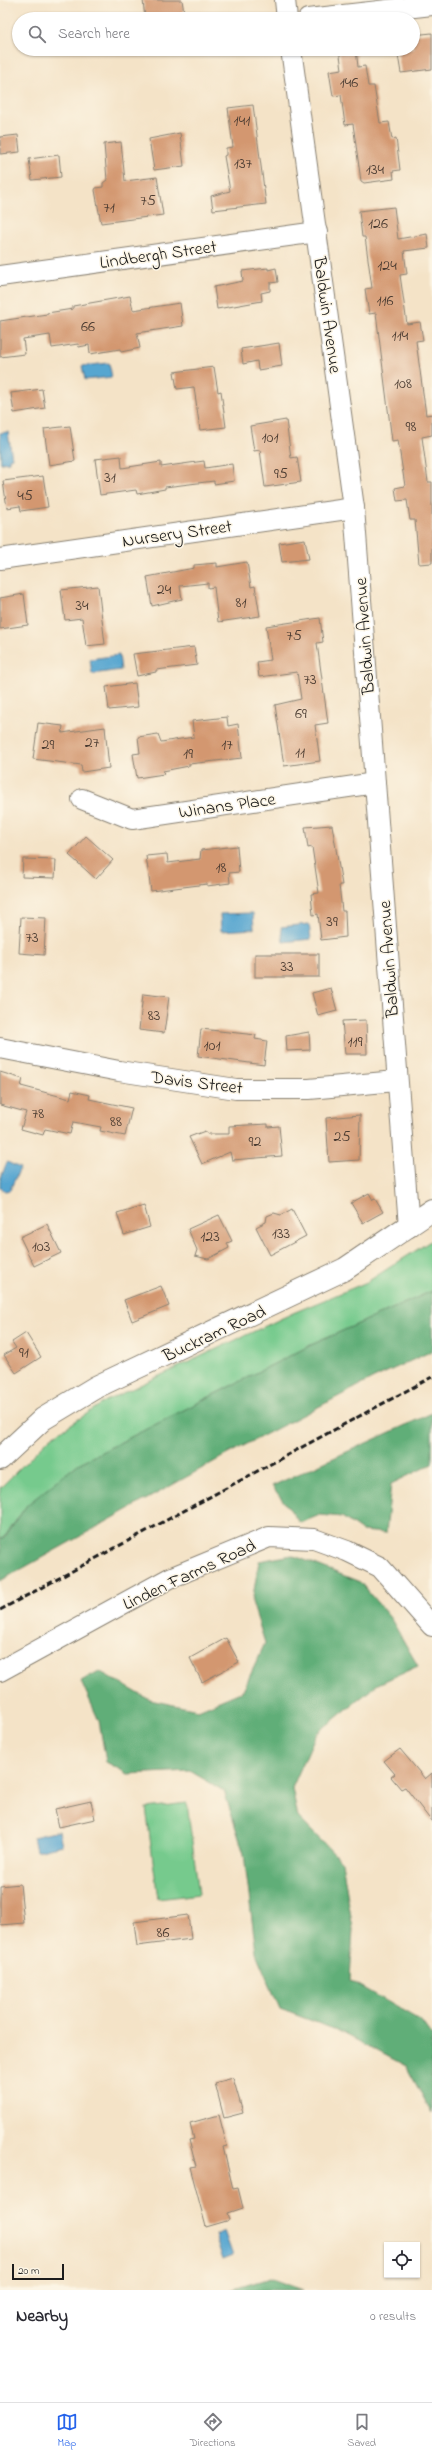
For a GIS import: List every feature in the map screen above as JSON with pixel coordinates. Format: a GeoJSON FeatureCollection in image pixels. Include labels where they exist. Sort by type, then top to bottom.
{"type":"FeatureCollection","features":[{"type":"Feature","properties":{"kind":"main road","name":"Buckram Road"},"geometry":{"type":"LineString","coordinates":[[0,1459],[43,1419],[96,1388],[346,1269],[432,1210]]}},
{"type":"Feature","properties":{"kind":"street"},"geometry":{"type":"LineString","coordinates":[[285,0],[286,12]]}},
{"type":"Feature","properties":{"kind":"street"},"geometry":{"type":"LineString","coordinates":[[370,12],[432,5]]}},
{"type":"Feature","properties":{"kind":"street","name":"Baldwin Avenue"},"geometry":{"type":"LineString","coordinates":[[292,56],[354,508],[396,1081],[409,1227]]}},
{"type":"Feature","properties":{"kind":"street","name":"Lindbergh Street"},"geometry":{"type":"LineString","coordinates":[[0,276],[317,232]]}},
{"type":"Feature","properties":{"kind":"street","name":"Nursery Street"},"geometry":{"type":"LineString","coordinates":[[0,558],[354,508]]}},
{"type":"Feature","properties":{"kind":"street","name":"Winans Place"},"geometry":{"type":"LineString","coordinates":[[82,799],[132,819],[375,783]]}},
{"type":"Feature","properties":{"kind":"street","name":"Davis Street"},"geometry":{"type":"LineString","coordinates":[[0,1048],[119,1072],[236,1089],[309,1089],[396,1081]]}},
{"type":"Feature","properties":{"kind":"street","name":"Linden Farms Road"},"geometry":{"type":"LineString","coordinates":[[0,1671],[170,1578],[269,1536],[314,1538],[347,1551],[380,1567],[432,1626]]}},
{"type":"Feature","properties":{"kind":"green space"},"geometry":{"type":"Polygon","coordinates":[[[432,1240],[432,1291],[311,1345],[78,1464],[27,1505],[3,1539],[0,1539],[0,1488],[50,1438],[106,1401],[293,1313],[367,1282],[432,1240]]]}},
{"type":"Feature","properties":{"kind":"green space"},"geometry":{"type":"Polygon","coordinates":[[[432,1291],[432,1351],[374,1378],[226,1455],[0,1581],[0,1539],[4,1539],[27,1505],[78,1464],[311,1345],[432,1291]]]}},
{"type":"Feature","properties":{"kind":"green space"},"geometry":{"type":"Polygon","coordinates":[[[432,1413],[432,1464],[391,1484],[386,1533],[362,1531],[342,1517],[320,1515],[300,1523],[272,1486],[432,1413]]]}},
{"type":"Feature","properties":{"kind":"green space"},"geometry":{"type":"Polygon","coordinates":[[[292,1555],[360,1582],[391,1619],[418,1666],[378,1684],[316,1734],[292,1788],[298,1817],[342,1862],[353,1929],[350,1980],[421,2021],[432,2036],[432,2113],[406,2066],[339,2031],[280,2009],[256,1953],[244,1854],[224,1791],[190,1771],[128,1774],[106,1762],[99,1721],[81,1681],[99,1671],[150,1700],[198,1710],[243,1691],[265,1643],[252,1602],[259,1561],[292,1555]]]}},
{"type":"Feature","properties":{"kind":"green space"},"geometry":{"type":"Polygon","coordinates":[[[187,1803],[199,1894],[158,1899],[146,1808],[187,1803]]]}},
{"type":"Feature","properties":{"kind":"green space"},"geometry":{"type":"Polygon","coordinates":[[[270,2278],[304,2290],[230,2290],[270,2278]]]}},
{"type":"Feature","properties":{"kind":"water"},"geometry":{"type":"Polygon","coordinates":[[[109,363],[112,377],[85,380],[82,366],[109,363]]]}},
{"type":"Feature","properties":{"kind":"water"},"geometry":{"type":"Polygon","coordinates":[[[8,432],[12,458],[9,459],[9,462],[1,463],[0,433],[8,432]]]}},
{"type":"Feature","properties":{"kind":"water"},"geometry":{"type":"Polygon","coordinates":[[[119,655],[121,670],[92,674],[90,659],[119,655]]]}},
{"type":"Feature","properties":{"kind":"water"},"geometry":{"type":"Polygon","coordinates":[[[253,913],[254,929],[221,931],[220,914],[253,913]]]}},
{"type":"Feature","properties":{"kind":"water"},"geometry":{"type":"Polygon","coordinates":[[[309,924],[311,939],[283,942],[281,927],[309,924]]]}},
{"type":"Feature","properties":{"kind":"water"},"geometry":{"type":"Polygon","coordinates":[[[7,1162],[20,1168],[10,1190],[5,1191],[0,1187],[0,1180],[7,1162]]]}},
{"type":"Feature","properties":{"kind":"water"},"geometry":{"type":"Polygon","coordinates":[[[59,1831],[62,1845],[36,1851],[33,1837],[59,1831]]]}},
{"type":"Feature","properties":{"kind":"water"},"geometry":{"type":"Polygon","coordinates":[[[224,2231],[233,2256],[223,2260],[215,2235],[224,2231]]]}},
{"type":"Feature","properties":{"kind":"building"},"geometry":{"type":"Polygon","coordinates":[[[143,0],[182,0],[184,12],[144,12],[143,0]]]}},
{"type":"Feature","properties":{"kind":"building"},"geometry":{"type":"Polygon","coordinates":[[[432,33],[432,69],[401,73],[398,56],[420,56],[420,34],[432,33]]]}},
{"type":"Feature","properties":{"kind":"building"},"geometry":{"type":"Polygon","coordinates":[[[340,56],[357,56],[358,67],[365,66],[368,86],[374,86],[380,123],[389,122],[392,139],[396,138],[400,170],[393,171],[394,179],[364,183],[361,181],[353,124],[345,125],[341,95],[333,96],[329,71],[342,69],[340,56]]]}},
{"type":"Feature","properties":{"kind":"building"},"geometry":{"type":"Polygon","coordinates":[[[253,105],[266,204],[213,210],[211,196],[230,191],[224,156],[226,155],[226,148],[233,147],[228,108],[253,105]]]}},
{"type":"Feature","properties":{"kind":"building"},"geometry":{"type":"Polygon","coordinates":[[[180,133],[184,166],[154,170],[149,139],[180,133]]]}},
{"type":"Feature","properties":{"kind":"building"},"geometry":{"type":"Polygon","coordinates":[[[18,135],[20,152],[0,154],[0,137],[18,135]]]}},
{"type":"Feature","properties":{"kind":"building"},"geometry":{"type":"Polygon","coordinates":[[[121,142],[125,181],[157,177],[163,215],[101,223],[95,190],[96,188],[103,187],[103,183],[107,180],[104,144],[121,142]]]}},
{"type":"Feature","properties":{"kind":"building"},"geometry":{"type":"Polygon","coordinates":[[[59,155],[61,177],[32,180],[29,159],[59,155]]]}},
{"type":"Feature","properties":{"kind":"building"},"geometry":{"type":"Polygon","coordinates":[[[394,207],[398,239],[427,234],[429,248],[404,251],[407,274],[400,275],[407,324],[420,322],[423,340],[416,341],[426,415],[432,414],[432,435],[422,437],[428,482],[432,482],[432,563],[419,564],[415,520],[410,520],[407,500],[397,501],[395,488],[405,486],[398,440],[392,441],[376,313],[369,314],[365,289],[372,288],[365,237],[362,237],[359,211],[394,207]]]}},
{"type":"Feature","properties":{"kind":"building"},"geometry":{"type":"Polygon","coordinates":[[[268,268],[268,270],[276,268],[278,282],[270,283],[270,291],[261,293],[262,301],[217,309],[214,287],[243,281],[242,271],[268,268]]]}},
{"type":"Feature","properties":{"kind":"building"},"geometry":{"type":"Polygon","coordinates":[[[130,296],[133,310],[180,303],[183,326],[137,333],[140,348],[121,352],[120,349],[90,354],[89,345],[79,347],[78,344],[52,348],[50,335],[23,339],[25,354],[0,357],[0,321],[73,309],[73,306],[130,296]]]}},
{"type":"Feature","properties":{"kind":"building"},"geometry":{"type":"Polygon","coordinates":[[[279,343],[282,366],[258,370],[257,361],[243,364],[241,349],[279,343]]]}},
{"type":"Feature","properties":{"kind":"building"},"geometry":{"type":"Polygon","coordinates":[[[214,367],[218,392],[221,391],[226,427],[200,430],[194,387],[177,389],[174,372],[214,367]]]}},
{"type":"Feature","properties":{"kind":"building"},"geometry":{"type":"Polygon","coordinates":[[[42,389],[45,408],[14,413],[11,393],[42,389]]]}},
{"type":"Feature","properties":{"kind":"building"},"geometry":{"type":"Polygon","coordinates":[[[286,420],[291,458],[297,457],[301,482],[265,487],[260,450],[254,451],[250,426],[286,420]]]}},
{"type":"Feature","properties":{"kind":"building"},"geometry":{"type":"Polygon","coordinates":[[[70,426],[75,461],[49,465],[44,429],[70,426]]]}},
{"type":"Feature","properties":{"kind":"building"},"geometry":{"type":"Polygon","coordinates":[[[121,456],[122,468],[161,462],[161,467],[204,461],[205,468],[232,464],[234,481],[214,484],[214,481],[165,487],[165,489],[137,494],[136,490],[100,495],[95,459],[121,456]]]}},
{"type":"Feature","properties":{"kind":"building"},"geometry":{"type":"Polygon","coordinates":[[[43,476],[48,507],[21,511],[20,506],[7,508],[3,481],[43,476]]]}},
{"type":"Feature","properties":{"kind":"building"},"geometry":{"type":"Polygon","coordinates":[[[305,539],[309,559],[282,562],[279,543],[305,539]]]}},
{"type":"Feature","properties":{"kind":"building"},"geometry":{"type":"Polygon","coordinates":[[[247,562],[251,587],[255,586],[260,616],[218,622],[214,587],[208,588],[208,583],[180,586],[182,599],[152,606],[147,577],[194,568],[194,565],[217,563],[217,567],[247,562]]]}},
{"type":"Feature","properties":{"kind":"building"},"geometry":{"type":"Polygon","coordinates":[[[98,586],[105,644],[86,646],[82,618],[65,620],[61,590],[98,586]]]}},
{"type":"Feature","properties":{"kind":"building"},"geometry":{"type":"Polygon","coordinates":[[[24,594],[28,625],[0,629],[0,598],[24,594]]]}},
{"type":"Feature","properties":{"kind":"building"},"geometry":{"type":"Polygon","coordinates":[[[320,618],[323,642],[317,643],[328,723],[315,725],[320,761],[284,766],[275,705],[301,699],[297,672],[259,677],[257,662],[271,660],[266,626],[320,618]]]}},
{"type":"Feature","properties":{"kind":"building"},"geometry":{"type":"Polygon","coordinates":[[[194,647],[197,665],[156,670],[156,672],[137,676],[133,654],[194,647]]]}},
{"type":"Feature","properties":{"kind":"building"},"geometry":{"type":"Polygon","coordinates":[[[135,683],[138,707],[109,710],[106,687],[135,683]]]}},
{"type":"Feature","properties":{"kind":"building"},"geometry":{"type":"Polygon","coordinates":[[[227,717],[228,726],[238,724],[242,758],[189,764],[189,766],[163,771],[164,774],[137,778],[133,754],[140,753],[138,737],[158,734],[161,742],[194,737],[192,721],[227,717]]]}},
{"type":"Feature","properties":{"kind":"building"},"geometry":{"type":"Polygon","coordinates":[[[38,723],[63,726],[62,733],[105,727],[109,768],[82,772],[81,765],[33,759],[38,723]]]}},
{"type":"Feature","properties":{"kind":"building"},"geometry":{"type":"Polygon","coordinates":[[[332,825],[342,885],[339,885],[342,911],[345,911],[346,937],[321,940],[318,914],[313,915],[311,894],[319,893],[312,847],[308,848],[305,827],[332,825]]]}},
{"type":"Feature","properties":{"kind":"building"},"geometry":{"type":"Polygon","coordinates":[[[86,836],[113,860],[96,879],[69,855],[86,836]]]}},
{"type":"Feature","properties":{"kind":"building"},"geometry":{"type":"Polygon","coordinates":[[[237,846],[239,872],[229,873],[230,883],[207,886],[207,884],[151,891],[146,856],[167,854],[168,863],[200,859],[201,850],[237,846]]]}},
{"type":"Feature","properties":{"kind":"building"},"geometry":{"type":"Polygon","coordinates":[[[23,859],[56,860],[55,878],[22,877],[23,859]]]}},
{"type":"Feature","properties":{"kind":"building"},"geometry":{"type":"Polygon","coordinates":[[[21,917],[46,918],[44,955],[19,953],[21,917]]]}},
{"type":"Feature","properties":{"kind":"building"},"geometry":{"type":"Polygon","coordinates":[[[255,954],[319,954],[319,977],[255,977],[255,954]]]}},
{"type":"Feature","properties":{"kind":"building"},"geometry":{"type":"Polygon","coordinates":[[[331,988],[337,1011],[318,1016],[312,993],[331,988]]]}},
{"type":"Feature","properties":{"kind":"building"},"geometry":{"type":"Polygon","coordinates":[[[143,994],[169,997],[164,1033],[139,1030],[143,994]]]}},
{"type":"Feature","properties":{"kind":"building"},"geometry":{"type":"Polygon","coordinates":[[[366,1020],[367,1054],[345,1054],[342,1021],[366,1020]]]}},
{"type":"Feature","properties":{"kind":"building"},"geometry":{"type":"Polygon","coordinates":[[[201,1029],[256,1035],[255,1039],[267,1041],[264,1065],[198,1056],[201,1029]]]}},
{"type":"Feature","properties":{"kind":"building"},"geometry":{"type":"Polygon","coordinates":[[[309,1032],[310,1050],[287,1051],[286,1036],[309,1032]]]}},
{"type":"Feature","properties":{"kind":"building"},"geometry":{"type":"Polygon","coordinates":[[[0,1072],[23,1079],[21,1086],[70,1099],[72,1091],[90,1095],[89,1099],[132,1108],[125,1136],[100,1131],[101,1127],[73,1122],[70,1134],[45,1129],[43,1135],[21,1129],[26,1112],[0,1105],[0,1072]]]}},
{"type":"Feature","properties":{"kind":"building"},"geometry":{"type":"Polygon","coordinates":[[[360,1115],[359,1160],[329,1162],[326,1118],[360,1115]]]}},
{"type":"Feature","properties":{"kind":"building"},"geometry":{"type":"Polygon","coordinates":[[[268,1124],[268,1127],[279,1126],[282,1156],[232,1160],[230,1152],[202,1164],[189,1137],[205,1131],[207,1134],[229,1134],[229,1126],[268,1124]]]}},
{"type":"Feature","properties":{"kind":"building"},"geometry":{"type":"Polygon","coordinates":[[[369,1193],[373,1200],[375,1199],[383,1212],[363,1223],[351,1203],[369,1193]]]}},
{"type":"Feature","properties":{"kind":"building"},"geometry":{"type":"Polygon","coordinates":[[[144,1205],[150,1227],[124,1235],[117,1213],[144,1205]]]}},
{"type":"Feature","properties":{"kind":"building"},"geometry":{"type":"Polygon","coordinates":[[[292,1209],[306,1236],[270,1255],[256,1227],[266,1222],[267,1216],[274,1213],[281,1215],[292,1209]]]}},
{"type":"Feature","properties":{"kind":"building"},"geometry":{"type":"Polygon","coordinates":[[[219,1215],[232,1241],[227,1243],[229,1248],[208,1259],[195,1256],[197,1250],[188,1229],[219,1215]]]}},
{"type":"Feature","properties":{"kind":"building"},"geometry":{"type":"Polygon","coordinates":[[[47,1224],[61,1253],[34,1266],[20,1237],[47,1224]]]}},
{"type":"Feature","properties":{"kind":"building"},"geometry":{"type":"Polygon","coordinates":[[[161,1286],[169,1306],[132,1321],[124,1300],[161,1286]]]}},
{"type":"Feature","properties":{"kind":"building"},"geometry":{"type":"Polygon","coordinates":[[[26,1333],[41,1357],[16,1373],[4,1355],[16,1348],[12,1342],[26,1333]]]}},
{"type":"Feature","properties":{"kind":"building"},"geometry":{"type":"Polygon","coordinates":[[[226,1638],[239,1662],[202,1682],[190,1658],[226,1638]]]}},
{"type":"Feature","properties":{"kind":"building"},"geometry":{"type":"Polygon","coordinates":[[[400,1749],[425,1779],[432,1773],[432,1822],[405,1787],[401,1789],[391,1777],[395,1774],[384,1761],[400,1749]]]}},
{"type":"Feature","properties":{"kind":"building"},"geometry":{"type":"Polygon","coordinates":[[[91,1801],[95,1819],[59,1827],[55,1809],[91,1801]]]}},
{"type":"Feature","properties":{"kind":"building"},"geometry":{"type":"Polygon","coordinates":[[[20,1884],[24,1923],[0,1925],[0,1886],[20,1884]]]}},
{"type":"Feature","properties":{"kind":"building"},"geometry":{"type":"Polygon","coordinates":[[[188,1915],[191,1939],[137,1946],[134,1922],[188,1915]]]}},
{"type":"Feature","properties":{"kind":"building"},"geometry":{"type":"Polygon","coordinates":[[[233,2078],[243,2113],[224,2118],[215,2083],[233,2078]]]}},
{"type":"Feature","properties":{"kind":"building"},"geometry":{"type":"Polygon","coordinates":[[[219,2115],[227,2146],[223,2147],[233,2189],[238,2188],[243,2208],[228,2213],[230,2220],[206,2227],[190,2167],[196,2166],[189,2140],[194,2139],[190,2123],[219,2115]]]}},
{"type":"Feature","properties":{"kind":"railway"},"geometry":{"type":"LineString","coordinates":[[0,1610],[432,1377]]}}]}
